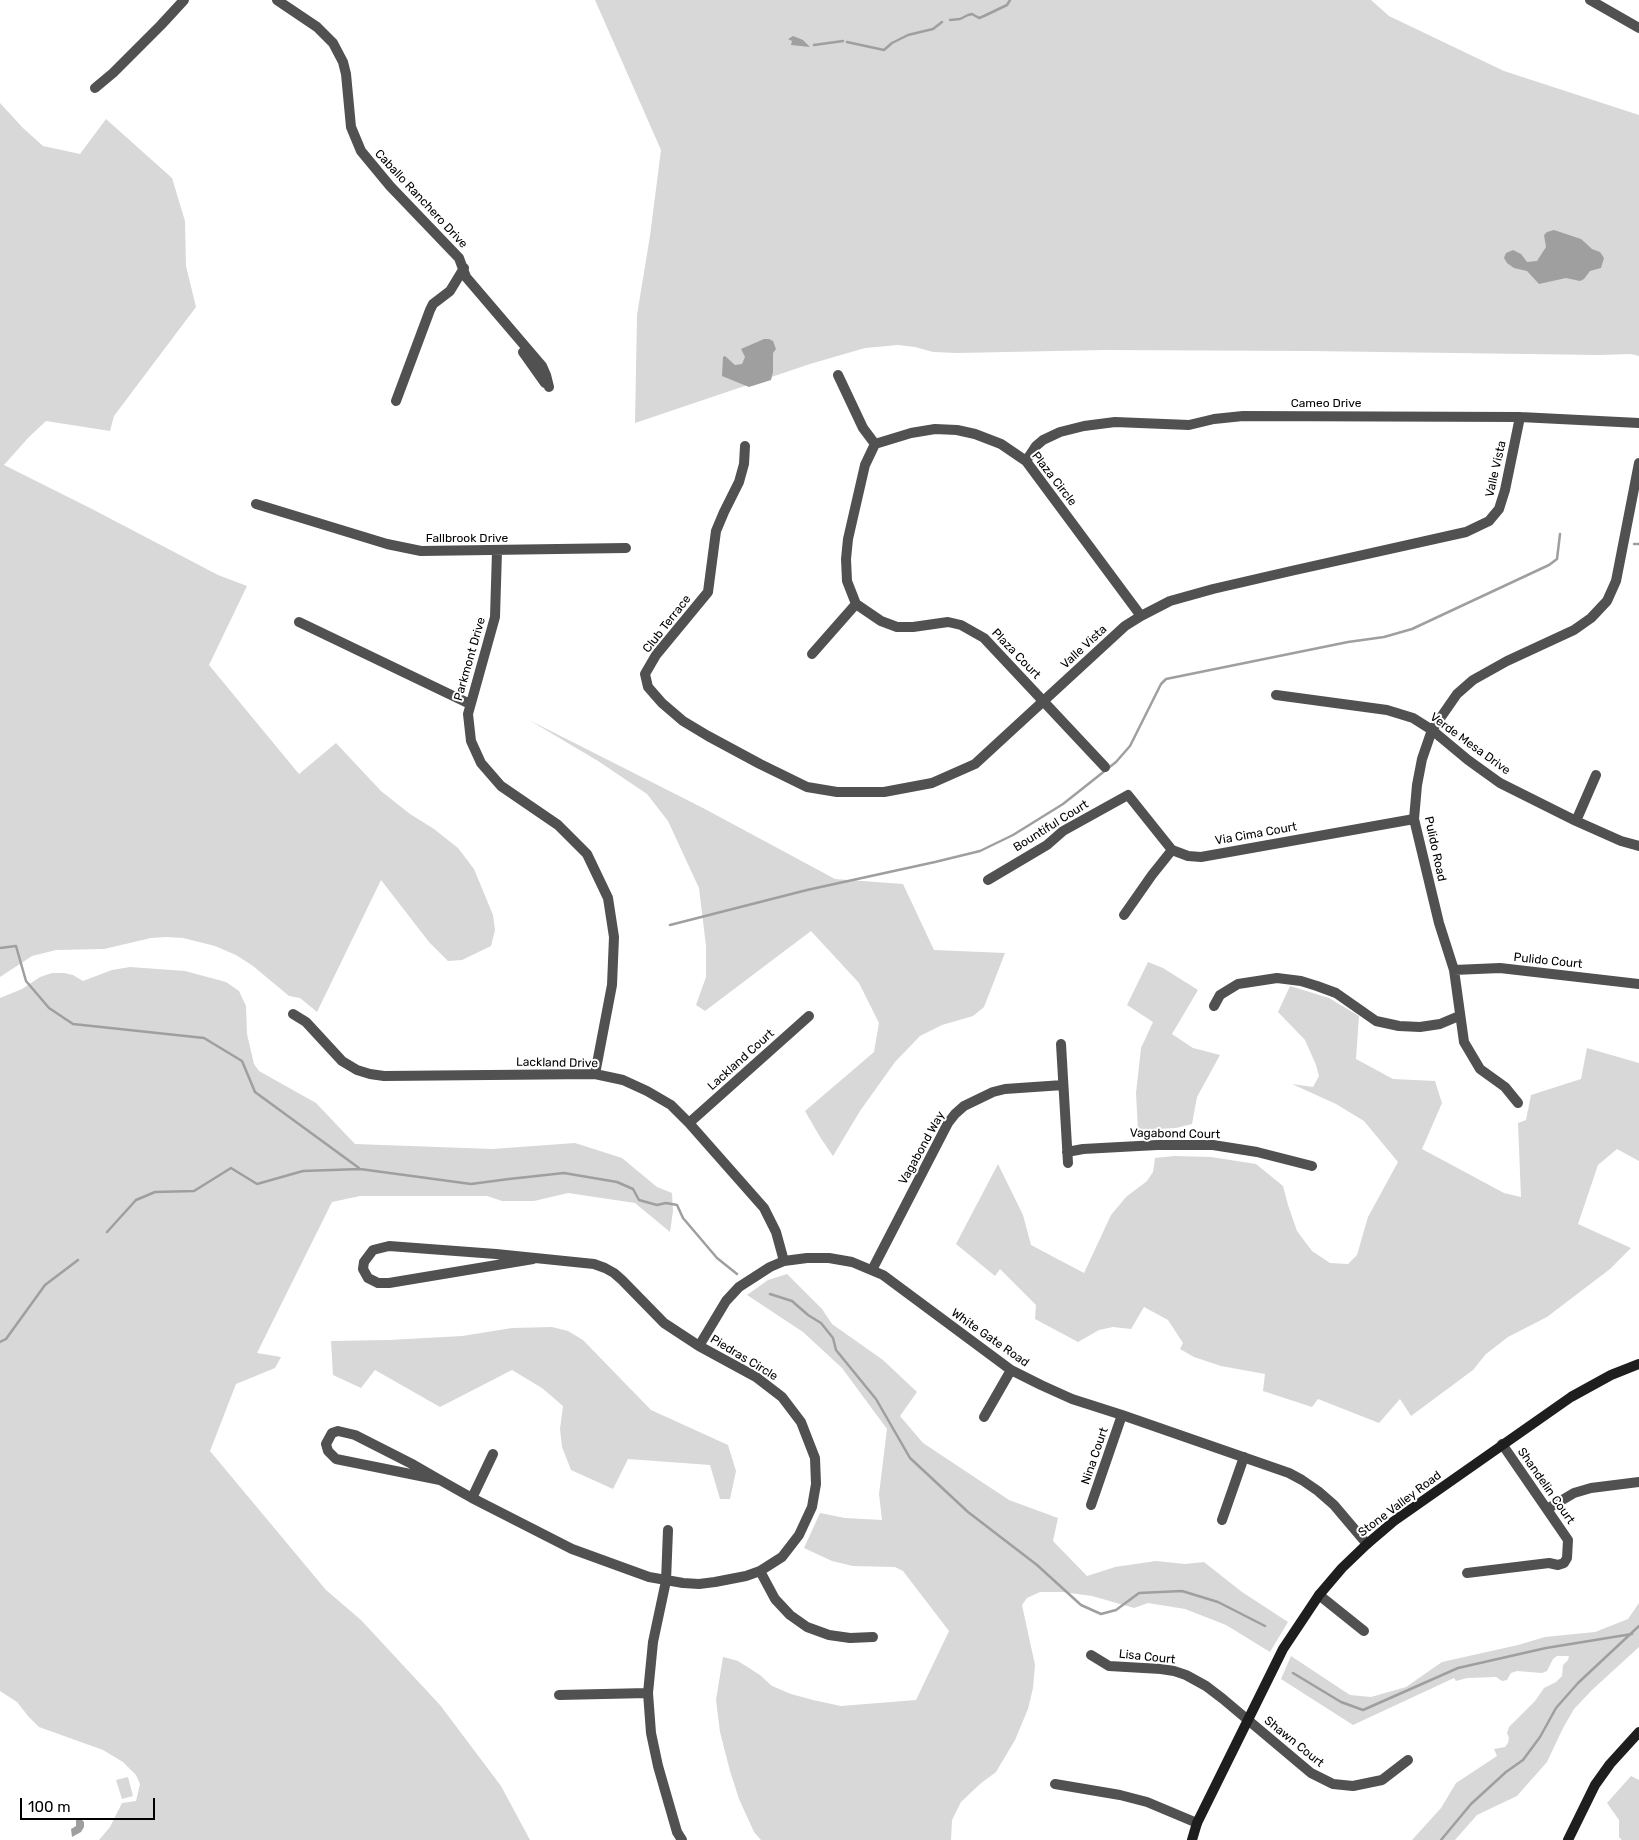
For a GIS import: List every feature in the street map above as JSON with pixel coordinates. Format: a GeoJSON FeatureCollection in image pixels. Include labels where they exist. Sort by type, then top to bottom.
{"type":"FeatureCollection","features":[{"type":"Feature","properties":{"kind":"street"},"geometry":{"type":"LineString","coordinates":[[95,88],[127,59],[184,0]]}},
{"type":"Feature","properties":{"kind":"street","name":"Caballo Ranchero Drive"},"geometry":{"type":"LineString","coordinates":[[277,0],[316,27],[333,43],[343,62],[352,127],[361,151],[390,186],[459,258],[465,272],[542,366],[549,388]]}},
{"type":"Feature","properties":{"kind":"street"},"geometry":{"type":"LineString","coordinates":[[1590,0],[1639,28]]}},
{"type":"Feature","properties":{"kind":"street"},"geometry":{"type":"LineString","coordinates":[[396,401],[433,304],[450,291],[465,272]]}},
{"type":"Feature","properties":{"kind":"street"},"geometry":{"type":"LineString","coordinates":[[812,654],[856,604],[847,581],[846,559],[848,539],[858,488],[865,465],[876,444],[863,428],[838,375]]}},
{"type":"Feature","properties":{"kind":"street","name":"Cameo Drive"},"geometry":{"type":"LineString","coordinates":[[1026,461],[1036,446],[1043,440],[1060,432],[1084,426],[1115,422],[1189,425],[1243,416],[1520,417],[1639,423]]}},
{"type":"Feature","properties":{"kind":"street","name":"Valle Vista"},"geometry":{"type":"LineString","coordinates":[[645,674],[648,687],[662,703],[683,721],[760,764],[807,787],[838,792],[884,792],[932,783],[975,764],[1126,626],[1170,601],[1212,589],[1466,532],[1489,521],[1499,509],[1506,490],[1520,417]]}},
{"type":"Feature","properties":{"kind":"street","name":"Plaza Circle"},"geometry":{"type":"LineString","coordinates":[[876,444],[911,433],[935,430],[957,430],[975,434],[1001,444],[1026,461],[1141,616]]}},
{"type":"Feature","properties":{"kind":"street","name":"Club Terrace"},"geometry":{"type":"LineString","coordinates":[[645,674],[662,648],[708,592],[716,531],[739,482],[744,464],[745,446]]}},
{"type":"Feature","properties":{"kind":"street","name":"Pulido Road"},"geometry":{"type":"LineString","coordinates":[[1518,1103],[1505,1087],[1480,1069],[1464,1042],[1454,970],[1439,922],[1414,819],[1417,785],[1422,759],[1432,730],[1457,694],[1473,680],[1507,660],[1574,630],[1590,618],[1607,600],[1616,581],[1639,463]]}},
{"type":"Feature","properties":{"kind":"street","name":"Fallbrook Drive"},"geometry":{"type":"LineString","coordinates":[[256,504],[387,544],[420,552],[626,548]]}},
{"type":"Feature","properties":{"kind":"street","name":"Parkmont Drive"},"geometry":{"type":"LineString","coordinates":[[497,551],[495,617],[468,714],[471,741],[481,763],[501,786],[558,825],[587,854],[608,898],[614,937],[612,986],[595,1074]]}},
{"type":"Feature","properties":{"kind":"street","name":"Plaza Court"},"geometry":{"type":"LineString","coordinates":[[856,604],[881,621],[897,626],[913,627],[948,622],[972,629],[984,638],[1044,700]]}},
{"type":"Feature","properties":{"kind":"street"},"geometry":{"type":"LineString","coordinates":[[299,622],[470,704]]}},
{"type":"Feature","properties":{"kind":"street","name":"Verde Mesa Drive"},"geometry":{"type":"LineString","coordinates":[[1276,695],[1387,710],[1413,718],[1432,730],[1468,760],[1500,783],[1620,841],[1639,846]]}},
{"type":"Feature","properties":{"kind":"street"},"geometry":{"type":"LineString","coordinates":[[1044,700],[1105,767]]}},
{"type":"Feature","properties":{"kind":"street"},"geometry":{"type":"LineString","coordinates":[[1576,821],[1596,775]]}},
{"type":"Feature","properties":{"kind":"street","name":"Bountiful Court"},"geometry":{"type":"LineString","coordinates":[[988,880],[1047,846],[1063,831],[1128,795],[1172,850]]}},
{"type":"Feature","properties":{"kind":"street","name":"Via Cima Court"},"geometry":{"type":"LineString","coordinates":[[1172,850],[1188,856],[1201,857],[1414,819]]}},
{"type":"Feature","properties":{"kind":"street"},"geometry":{"type":"LineString","coordinates":[[1124,915],[1172,850]]}},
{"type":"Feature","properties":{"kind":"street","name":"Pulido Court"},"geometry":{"type":"LineString","coordinates":[[1454,970],[1500,968],[1639,984]]}},
{"type":"Feature","properties":{"kind":"street"},"geometry":{"type":"LineString","coordinates":[[1214,1006],[1220,995],[1238,984],[1277,978],[1300,981],[1317,986],[1336,994],[1376,1021],[1398,1026],[1420,1027],[1440,1024],[1459,1016]]}},
{"type":"Feature","properties":{"kind":"street","name":"Lackland Drive"},"geometry":{"type":"LineString","coordinates":[[293,1014],[306,1022],[342,1061],[356,1070],[370,1074],[384,1076],[595,1074],[623,1080],[647,1091],[671,1105],[690,1123],[764,1208],[776,1232],[784,1261]]}},
{"type":"Feature","properties":{"kind":"street","name":"Lackland Court"},"geometry":{"type":"LineString","coordinates":[[690,1123],[809,1016]]}},
{"type":"Feature","properties":{"kind":"street"},"geometry":{"type":"LineString","coordinates":[[1061,1044],[1068,1163]]}},
{"type":"Feature","properties":{"kind":"street","name":"Vagabond Way"},"geometry":{"type":"LineString","coordinates":[[872,1270],[948,1123],[955,1114],[964,1106],[992,1092],[1063,1085]]}},
{"type":"Feature","properties":{"kind":"street","name":"Vagabond Court"},"geometry":{"type":"LineString","coordinates":[[1067,1152],[1083,1149],[1157,1144],[1214,1145],[1257,1152],[1312,1166]]}},
{"type":"Feature","properties":{"kind":"street","name":"Piedras Circle"},"geometry":{"type":"LineString","coordinates":[[440,1480],[336,1459],[328,1451],[326,1444],[332,1433],[338,1431],[355,1435],[572,1549],[649,1577],[666,1580],[699,1584],[731,1580],[760,1571],[782,1557],[799,1535],[812,1507],[816,1484],[815,1458],[801,1422],[782,1397],[756,1377],[699,1346],[664,1323],[622,1280],[605,1268],[594,1264],[496,1254],[388,1246],[374,1250],[364,1262],[363,1269],[368,1278],[378,1283],[389,1283],[533,1259]]}},
{"type":"Feature","properties":{"kind":"street","name":"White Gate Road"},"geometry":{"type":"LineString","coordinates":[[699,1346],[726,1302],[739,1288],[764,1271],[784,1261],[807,1258],[829,1258],[852,1262],[872,1270],[897,1285],[1011,1370],[1072,1399],[1289,1473],[1318,1491],[1334,1505],[1367,1544]]}},
{"type":"Feature","properties":{"kind":"street","name":"Stone Valley Road"},"geometry":{"type":"LineString","coordinates":[[1192,1840],[1197,1823],[1284,1648],[1342,1568],[1394,1521],[1502,1444],[1590,1385],[1611,1374],[1639,1364]]}},
{"type":"Feature","properties":{"kind":"street"},"geometry":{"type":"LineString","coordinates":[[984,1417],[1011,1370]]}},
{"type":"Feature","properties":{"kind":"street","name":"Nina Court"},"geometry":{"type":"LineString","coordinates":[[1091,1505],[1122,1415]]}},
{"type":"Feature","properties":{"kind":"street","name":"Shandelin Court"},"geometry":{"type":"LineString","coordinates":[[1467,1573],[1549,1563],[1558,1565],[1564,1563],[1567,1558],[1568,1540],[1502,1444]]}},
{"type":"Feature","properties":{"kind":"street"},"geometry":{"type":"LineString","coordinates":[[472,1498],[493,1454]]}},
{"type":"Feature","properties":{"kind":"street"},"geometry":{"type":"LineString","coordinates":[[1222,1520],[1244,1457]]}},
{"type":"Feature","properties":{"kind":"street"},"geometry":{"type":"LineString","coordinates":[[1547,1509],[1574,1493],[1591,1488],[1639,1482]]}},
{"type":"Feature","properties":{"kind":"street"},"geometry":{"type":"LineString","coordinates":[[668,1530],[666,1580],[652,1642],[648,1693],[651,1733],[658,1766],[677,1832],[682,1840]]}},
{"type":"Feature","properties":{"kind":"street"},"geometry":{"type":"LineString","coordinates":[[760,1571],[775,1599],[790,1615],[807,1627],[829,1635],[850,1638],[873,1638]]}},
{"type":"Feature","properties":{"kind":"street"},"geometry":{"type":"LineString","coordinates":[[1320,1596],[1364,1631]]}},
{"type":"Feature","properties":{"kind":"street","name":"Lisa Court"},"geometry":{"type":"LineString","coordinates":[[1092,1655],[1109,1666],[1161,1669],[1186,1675],[1206,1686],[1248,1720]]}},
{"type":"Feature","properties":{"kind":"street"},"geometry":{"type":"LineString","coordinates":[[560,1695],[648,1693]]}},
{"type":"Feature","properties":{"kind":"street","name":"Shawn Court"},"geometry":{"type":"LineString","coordinates":[[1248,1720],[1311,1773],[1333,1784],[1353,1786],[1382,1780],[1408,1760]]}},
{"type":"Feature","properties":{"kind":"street"},"geometry":{"type":"LineString","coordinates":[[1568,1840],[1595,1785],[1610,1764],[1639,1732]]}},
{"type":"Feature","properties":{"kind":"street"},"geometry":{"type":"LineString","coordinates":[[1056,1784],[1120,1794],[1147,1802],[1197,1823]]}},
{"type":"Feature","properties":{"kind":"shaded area"},"geometry":{"type":"Polygon","coordinates":[[[595,0],[1371,0],[1389,16],[1504,71],[1639,115],[1639,356],[1631,354],[1105,350],[957,353],[933,352],[898,345],[865,348],[810,364],[635,423],[637,315],[661,150],[595,0]]]}},
{"type":"Feature","properties":{"kind":"shaded area"},"geometry":{"type":"Polygon","coordinates":[[[793,36],[803,40],[810,47],[791,45],[792,41],[788,39],[793,36]]]}},
{"type":"Feature","properties":{"kind":"shaded area"},"geometry":{"type":"Polygon","coordinates":[[[0,103],[43,146],[80,154],[106,119],[172,178],[185,221],[186,266],[196,307],[114,416],[110,431],[46,421],[4,465],[218,575],[247,586],[209,665],[299,774],[336,743],[381,791],[458,848],[474,869],[493,915],[495,930],[491,946],[462,960],[448,961],[429,942],[381,880],[317,1012],[300,998],[289,996],[253,966],[236,955],[215,946],[183,938],[151,938],[104,949],[56,950],[32,956],[0,977],[0,103]]]}},
{"type":"Feature","properties":{"kind":"shaded area"},"geometry":{"type":"Polygon","coordinates":[[[1554,230],[1581,239],[1592,249],[1600,252],[1604,258],[1601,268],[1590,271],[1580,281],[1566,278],[1539,284],[1527,271],[1514,268],[1507,263],[1504,258],[1506,253],[1513,250],[1521,254],[1527,262],[1537,261],[1546,247],[1544,235],[1554,230]]]}},
{"type":"Feature","properties":{"kind":"shaded area"},"geometry":{"type":"Polygon","coordinates":[[[764,339],[773,341],[776,349],[773,353],[771,380],[749,387],[722,376],[723,357],[725,356],[735,365],[742,364],[745,357],[741,349],[764,339]]]}},
{"type":"Feature","properties":{"kind":"shaded area"},"geometry":{"type":"Polygon","coordinates":[[[529,720],[703,808],[835,879],[903,884],[934,950],[1005,953],[984,1007],[973,1016],[942,1025],[920,1036],[895,1062],[860,1111],[833,1156],[805,1111],[874,1052],[879,1023],[859,983],[811,931],[705,1011],[696,1005],[706,977],[706,946],[699,888],[668,821],[647,794],[598,761],[529,720]]]}},
{"type":"Feature","properties":{"kind":"shaded area"},"geometry":{"type":"Polygon","coordinates":[[[1148,962],[1163,968],[1198,990],[1172,1034],[1193,1048],[1220,1055],[1197,1097],[1192,1124],[1176,1128],[1138,1130],[1136,1093],[1141,1048],[1153,1022],[1127,1005],[1148,962]]]}},
{"type":"Feature","properties":{"kind":"shaded area"},"geometry":{"type":"Polygon","coordinates":[[[130,967],[185,971],[226,982],[239,991],[246,1006],[247,1034],[254,1064],[259,1071],[316,1103],[355,1144],[492,1149],[575,1143],[622,1158],[657,1187],[672,1193],[673,1211],[670,1232],[635,1203],[568,1193],[534,1201],[502,1201],[487,1196],[360,1196],[332,1202],[257,1353],[281,1357],[275,1368],[236,1384],[210,1451],[326,1590],[361,1620],[440,1705],[501,1786],[530,1840],[99,1840],[110,1827],[122,1803],[136,1801],[140,1784],[136,1775],[123,1762],[103,1750],[39,1727],[17,1702],[0,1691],[0,998],[22,989],[40,977],[52,973],[73,975],[83,981],[112,970],[130,967]]]}},
{"type":"Feature","properties":{"kind":"shaded area"},"geometry":{"type":"Polygon","coordinates":[[[1290,986],[1329,998],[1359,1016],[1356,1059],[1393,1079],[1435,1081],[1442,1103],[1422,1149],[1504,1193],[1521,1197],[1518,1123],[1526,1120],[1531,1095],[1581,1079],[1587,1048],[1639,1063],[1639,1161],[1617,1149],[1598,1165],[1578,1224],[1631,1248],[1610,1269],[1547,1317],[1508,1337],[1486,1354],[1473,1370],[1411,1416],[1400,1399],[1379,1423],[1318,1399],[1312,1407],[1263,1391],[1265,1374],[1221,1366],[1194,1357],[1180,1349],[1183,1343],[1168,1320],[1144,1307],[1131,1329],[1113,1327],[1099,1330],[1078,1342],[1035,1319],[1036,1305],[1000,1269],[995,1276],[956,1244],[998,1164],[1023,1215],[1031,1245],[1084,1273],[1111,1215],[1126,1197],[1147,1181],[1153,1172],[1155,1158],[1174,1156],[1211,1157],[1256,1164],[1283,1186],[1297,1231],[1312,1251],[1330,1263],[1348,1264],[1357,1255],[1368,1217],[1398,1162],[1364,1121],[1336,1104],[1292,1084],[1313,1087],[1319,1076],[1305,1040],[1278,1012],[1290,986]]]}},
{"type":"Feature","properties":{"kind":"shaded area"},"geometry":{"type":"Polygon","coordinates":[[[787,1274],[822,1309],[832,1324],[883,1360],[917,1392],[900,1416],[923,1443],[1009,1500],[1058,1518],[1053,1541],[1087,1576],[1115,1567],[1156,1561],[1185,1564],[1204,1562],[1242,1592],[1288,1622],[1270,1652],[1226,1625],[1185,1609],[1148,1603],[1134,1608],[1092,1596],[1063,1592],[1040,1592],[1027,1598],[1022,1605],[1035,1665],[1033,1688],[1028,1709],[1015,1740],[996,1772],[961,1802],[952,1820],[951,1840],[761,1840],[754,1832],[739,1799],[720,1732],[716,1700],[723,1657],[738,1661],[760,1675],[772,1686],[813,1700],[841,1706],[916,1700],[949,1631],[903,1571],[895,1567],[853,1566],[832,1561],[804,1548],[820,1513],[845,1518],[882,1520],[879,1494],[887,1429],[842,1368],[803,1332],[747,1295],[768,1280],[787,1274]]]}},
{"type":"Feature","properties":{"kind":"shaded area"},"geometry":{"type":"Polygon","coordinates":[[[552,1327],[568,1331],[583,1340],[651,1410],[728,1445],[736,1471],[730,1499],[720,1499],[710,1465],[628,1459],[613,1489],[571,1470],[562,1447],[560,1429],[563,1406],[542,1388],[512,1370],[440,1407],[375,1370],[361,1388],[333,1375],[331,1341],[462,1336],[512,1328],[552,1327]]]}},
{"type":"Feature","properties":{"kind":"shaded area"},"geometry":{"type":"Polygon","coordinates":[[[1639,1603],[1639,1647],[1574,1709],[1547,1762],[1517,1796],[1477,1815],[1455,1840],[1412,1840],[1441,1808],[1456,1783],[1497,1756],[1494,1749],[1505,1747],[1509,1738],[1507,1733],[1509,1727],[1535,1701],[1544,1688],[1556,1682],[1562,1676],[1563,1665],[1569,1656],[1557,1656],[1553,1659],[1547,1671],[1542,1673],[1517,1671],[1511,1673],[1507,1680],[1502,1681],[1496,1677],[1467,1678],[1456,1681],[1454,1678],[1353,1725],[1281,1679],[1291,1656],[1350,1695],[1371,1697],[1406,1687],[1442,1662],[1545,1637],[1595,1632],[1628,1619],[1639,1603]]]}},
{"type":"Feature","properties":{"kind":"shaded area"},"geometry":{"type":"Polygon","coordinates":[[[1631,1776],[1639,1780],[1639,1840],[1622,1840],[1619,1837],[1619,1820],[1607,1803],[1631,1776]]]}},
{"type":"Feature","properties":{"kind":"shaded area"},"geometry":{"type":"Polygon","coordinates":[[[128,1777],[133,1796],[122,1799],[116,1780],[128,1777]]]}},
{"type":"Feature","properties":{"kind":"shaded area"},"geometry":{"type":"Polygon","coordinates":[[[80,1818],[84,1822],[84,1827],[81,1832],[72,1837],[71,1829],[76,1826],[76,1820],[80,1818]]]}},
{"type":"Feature","properties":{"kind":"waterway"},"geometry":{"type":"LineString","coordinates":[[950,20],[960,19],[972,14],[979,18],[1007,5],[1010,0]]}},
{"type":"Feature","properties":{"kind":"waterway"},"geometry":{"type":"LineString","coordinates":[[847,42],[884,50],[892,43],[908,35],[933,29],[942,22]]}},
{"type":"Feature","properties":{"kind":"waterway"},"geometry":{"type":"LineString","coordinates":[[814,45],[843,41]]}},
{"type":"Feature","properties":{"kind":"waterway"},"geometry":{"type":"LineString","coordinates":[[670,925],[807,890],[980,851],[1013,835],[1063,804],[1116,762],[1130,746],[1161,684],[1166,679],[1348,642],[1384,637],[1412,629],[1549,565],[1557,559],[1560,534]]}},
{"type":"Feature","properties":{"kind":"waterway"},"geometry":{"type":"LineString","coordinates":[[1634,544],[1639,544]]}},
{"type":"Feature","properties":{"kind":"waterway"},"geometry":{"type":"LineString","coordinates":[[0,948],[16,946],[26,981],[49,1008],[73,1024],[204,1038],[242,1061],[255,1092],[359,1168]]}},
{"type":"Feature","properties":{"kind":"waterway"},"geometry":{"type":"LineString","coordinates":[[107,1232],[136,1200],[155,1192],[194,1191],[231,1168],[257,1184],[303,1171],[360,1169],[471,1184],[564,1173],[617,1182],[633,1189],[639,1200],[657,1205],[666,1203],[677,1205],[683,1218],[717,1258],[737,1274]]}},
{"type":"Feature","properties":{"kind":"waterway"},"geometry":{"type":"LineString","coordinates":[[0,1342],[6,1339],[45,1285],[78,1260]]}},
{"type":"Feature","properties":{"kind":"waterway"},"geometry":{"type":"LineString","coordinates":[[770,1294],[792,1301],[821,1323],[833,1338],[836,1350],[876,1399],[910,1458],[968,1512],[1037,1565],[1081,1605],[1101,1614],[1116,1610],[1139,1593],[1182,1591],[1218,1602],[1265,1626]]}},
{"type":"Feature","properties":{"kind":"waterway"},"geometry":{"type":"LineString","coordinates":[[1441,1840],[1471,1804],[1506,1772],[1523,1760],[1540,1737],[1556,1708],[1578,1683],[1639,1626]]}},
{"type":"Feature","properties":{"kind":"waterway"},"geometry":{"type":"LineString","coordinates":[[1293,1673],[1341,1702],[1363,1710],[1458,1668],[1546,1648],[1632,1634]]}}]}
